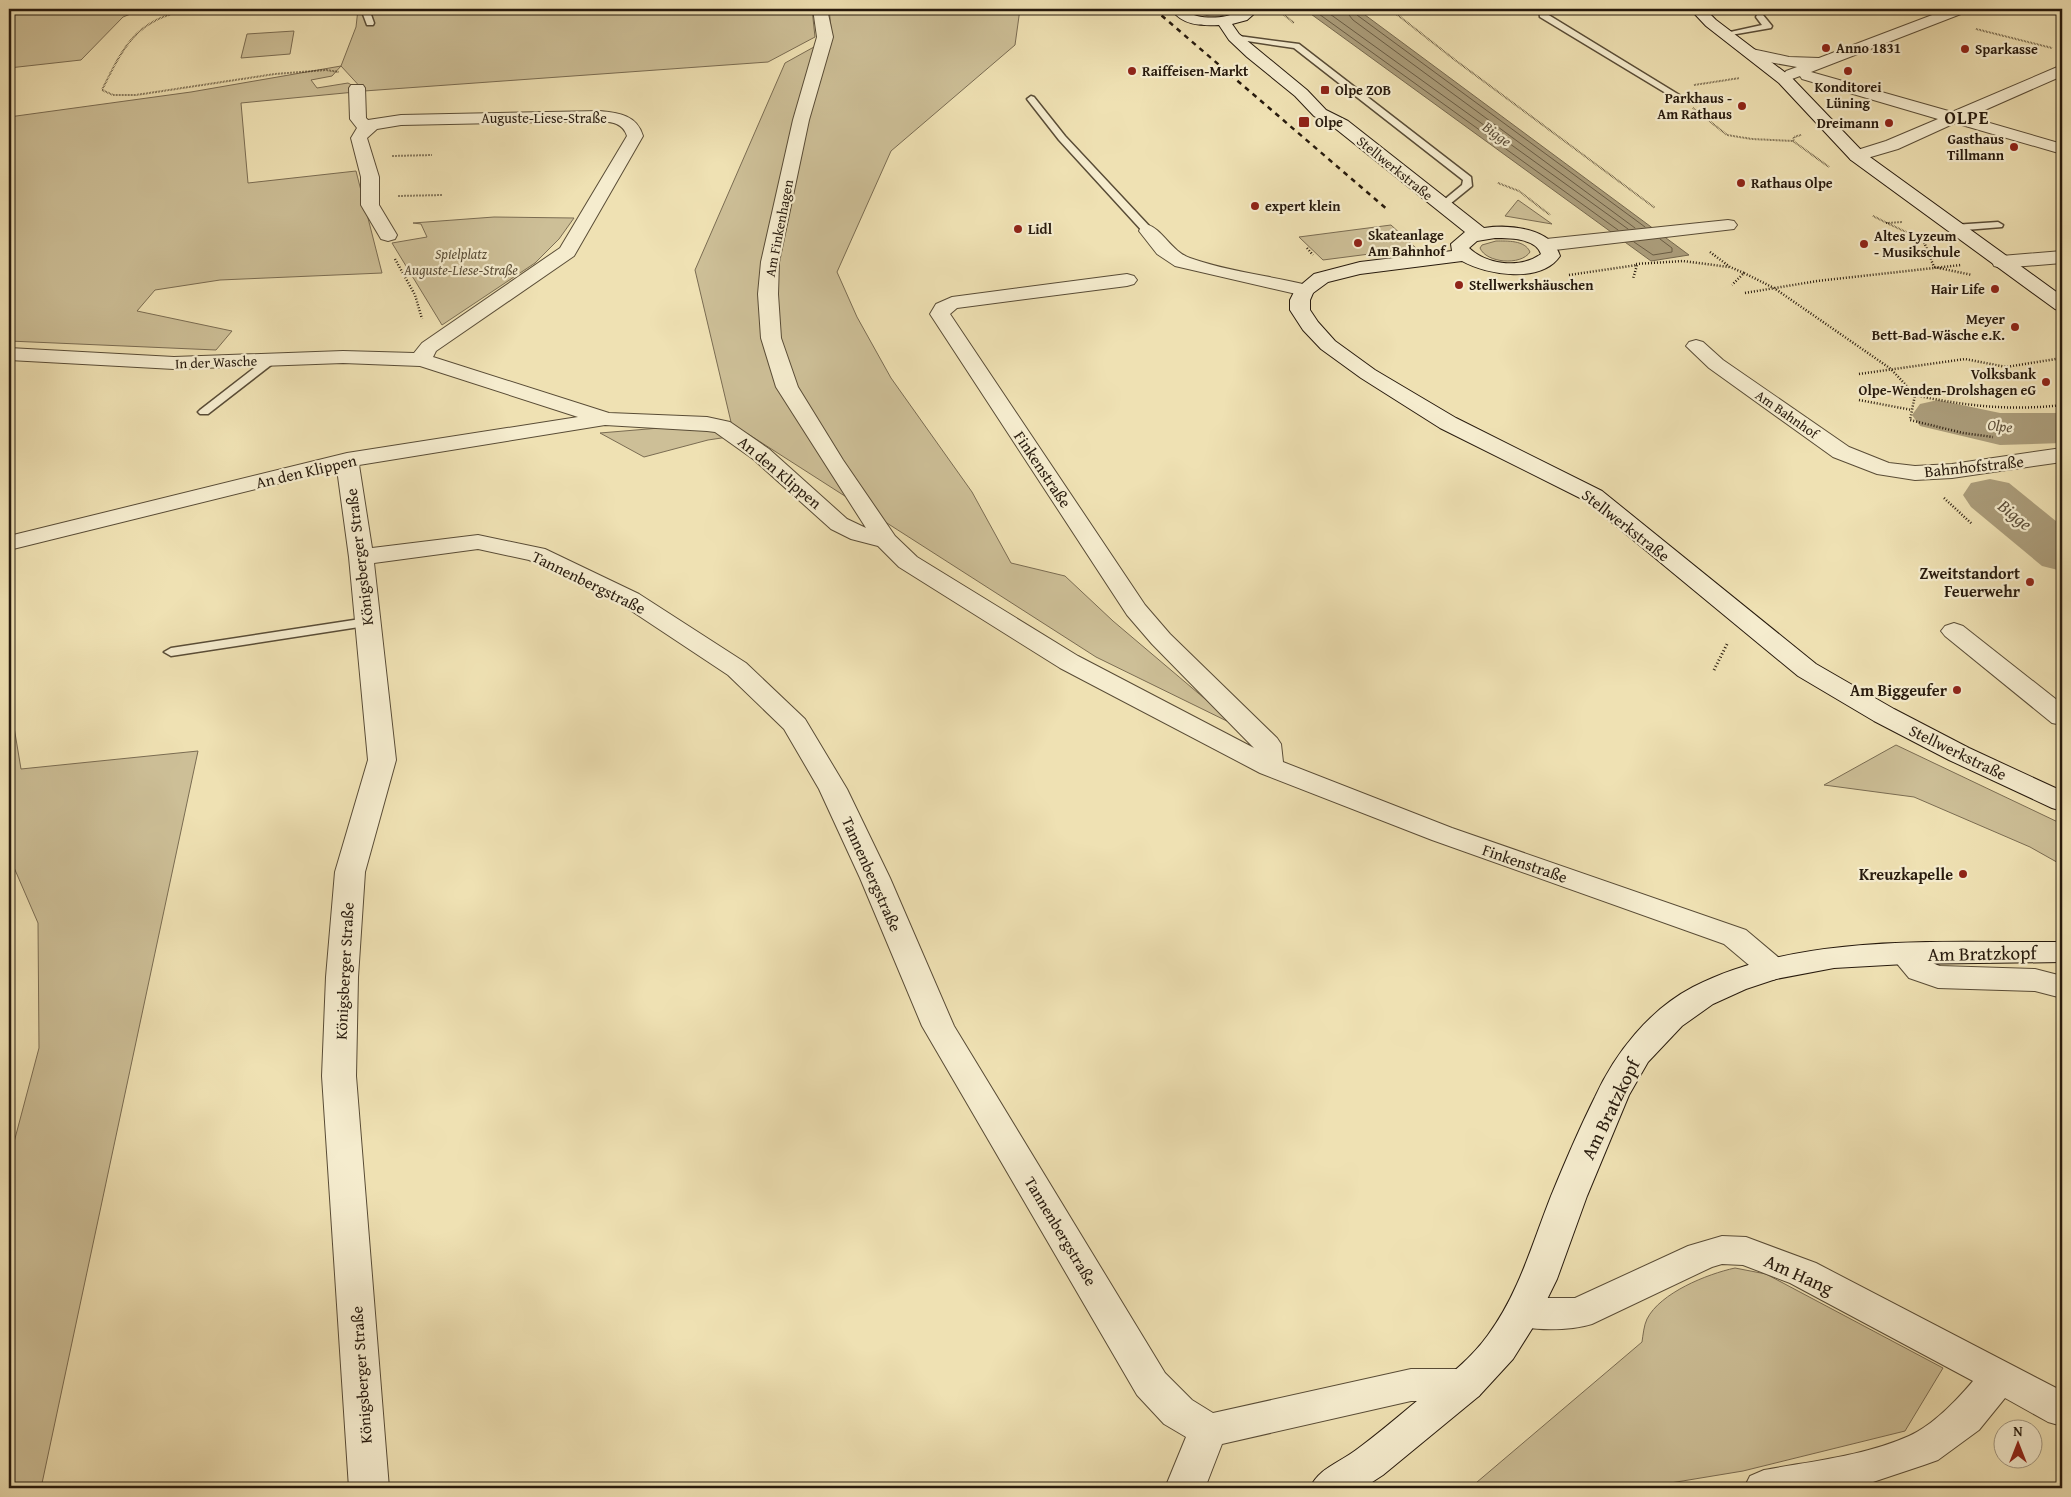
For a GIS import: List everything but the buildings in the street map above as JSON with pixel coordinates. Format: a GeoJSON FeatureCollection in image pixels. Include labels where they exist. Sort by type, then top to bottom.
{"type":"FeatureCollection","features":[{"type":"Feature","properties":{"kind":"street","name":"Am Finkenhagen"},"geometry":{"type":"LineString","coordinates":[[820,9],[825,37],[801,120],[770,262],[768,294],[771,338],[787,387],[832,460],[886,541]]}},
{"type":"Feature","properties":{"kind":"street"},"geometry":{"type":"LineString","coordinates":[[1178,9],[1183,15],[1191,18],[1223,21],[1244,17],[1248,14],[1247,9]]}},
{"type":"Feature","properties":{"kind":"street"},"geometry":{"type":"LineString","coordinates":[[1697,9],[1725,34],[1785,80],[1857,156],[1953,228],[2062,305]]}},
{"type":"Feature","properties":{"kind":"street"},"geometry":{"type":"LineString","coordinates":[[1785,80],[1792,74],[1959,9]]}},
{"type":"Feature","properties":{"kind":"street","name":"Stellwerkstraße"},"geometry":{"type":"LineString","coordinates":[[1223,21],[1234,37],[1252,54],[1301,93],[1320,113],[1342,125],[1442,206],[1480,234]]}},
{"type":"Feature","properties":{"kind":"street"},"geometry":{"type":"LineString","coordinates":[[1752,54],[1797,62],[1829,60]]}},
{"type":"Feature","properties":{"kind":"street"},"geometry":{"type":"LineString","coordinates":[[1857,156],[1892,145],[2062,70]]}},
{"type":"Feature","properties":{"kind":"street"},"geometry":{"type":"LineString","coordinates":[[1808,76],[2062,150]]}},
{"type":"Feature","properties":{"kind":"street"},"geometry":{"type":"LineString","coordinates":[[357,88],[358,119],[366,128],[359,138],[370,176],[370,205],[388,235]]}},
{"type":"Feature","properties":{"kind":"street","name":"Auguste-Liese-Straße"},"geometry":{"type":"LineString","coordinates":[[366,128],[385,121],[401,120],[600,116],[618,118],[629,122],[634,129],[635,136],[567,252],[428,352]]}},
{"type":"Feature","properties":{"kind":"street"},"geometry":{"type":"LineString","coordinates":[[1546,245],[1728,225]]}},
{"type":"Feature","properties":{"kind":"street"},"geometry":{"type":"LineString","coordinates":[[1148,232],[1164,250],[1182,262],[1305,290],[1321,278],[1340,272],[1464,255]]}},
{"type":"Feature","properties":{"kind":"street"},"geometry":{"type":"LineString","coordinates":[[1494,232],[1517,234],[1537,239],[1546,245],[1551,250],[1551,256],[1538,265],[1526,268],[1497,267],[1472,260],[1464,255],[1460,249],[1460,244],[1471,236],[1494,232]]}},
{"type":"Feature","properties":{"kind":"street"},"geometry":{"type":"LineString","coordinates":[[2001,262],[2062,257]]}},
{"type":"Feature","properties":{"kind":"street","name":"Finkenstraße"},"geometry":{"type":"LineString","coordinates":[[1127,280],[952,303],[943,308],[940,314],[1136,610],[1161,638],[1266,744],[1270,767]]}},
{"type":"Feature","properties":{"kind":"street","name":"Stellwerkstraße"},"geometry":{"type":"LineString","coordinates":[[1305,290],[1300,300],[1300,310],[1310,326],[1328,345],[1368,374],[1448,423],[1594,496],[1807,670],[1884,715],[1959,754],[2062,802]]}},
{"type":"Feature","properties":{"kind":"street","name":"Am Bahnhof"},"geometry":{"type":"LineString","coordinates":[[1696,346],[1716,364],[1841,452],[1885,469]]}},
{"type":"Feature","properties":{"kind":"street","name":"An den Klippen"},"geometry":{"type":"LineString","coordinates":[[428,352],[607,419]]}},
{"type":"Feature","properties":{"kind":"street","name":"In der Wasche"},"geometry":{"type":"LineString","coordinates":[[9,354],[174,363],[428,352]]}},
{"type":"Feature","properties":{"kind":"street","name":"An den Klippen"},"geometry":{"type":"LineString","coordinates":[[9,543],[347,460],[607,419],[707,424],[722,427],[761,454],[839,524],[858,534],[886,541]]}},
{"type":"Feature","properties":{"kind":"street","name":"Bahnhofstraße"},"geometry":{"type":"LineString","coordinates":[[1885,469],[1915,473],[1952,471],[2062,455]]}},
{"type":"Feature","properties":{"kind":"street","name":"Königsberger Straße"},"geometry":{"type":"LineString","coordinates":[[347,460],[361,557],[382,760],[350,872],[342,977],[339,1076],[369,1488]]}},
{"type":"Feature","properties":{"kind":"street","name":"Finkenstraße"},"geometry":{"type":"LineString","coordinates":[[886,541],[908,562],[1069,662],[1270,767],[1442,834],[1735,937],[1773,969]]}},
{"type":"Feature","properties":{"kind":"street","name":"Tannenbergstraße"},"geometry":{"type":"LineString","coordinates":[[361,557],[478,542],[536,554],[630,599],[737,669],[795,725],[833,789],[875,878],[938,1026],[1151,1384],[1178,1412],[1208,1431]]}},
{"type":"Feature","properties":{"kind":"street"},"geometry":{"type":"LineString","coordinates":[[1954,630],[2062,717]]}},
{"type":"Feature","properties":{"kind":"street","name":"Am Bratzkopf"},"geometry":{"type":"LineString","coordinates":[[1330,1488],[1369,1463],[1465,1385],[1500,1348],[1522,1313],[1538,1279],[1569,1196],[1612,1094],[1636,1054],[1671,1018],[1702,996],[1735,981],[1773,969],[1834,958],[1905,954],[2062,952]]}},
{"type":"Feature","properties":{"kind":"street"},"geometry":{"type":"LineString","coordinates":[[1905,954],[1920,970],[1938,977],[2035,980],[2062,987]]}},
{"type":"Feature","properties":{"kind":"street","name":"Am Hang"},"geometry":{"type":"LineString","coordinates":[[1522,1313],[1580,1313],[1701,1256],[1722,1250],[1746,1251],[1802,1273],[2062,1410]]}},
{"type":"Feature","properties":{"kind":"street"},"geometry":{"type":"LineString","coordinates":[[1764,1488],[1867,1468],[1924,1448],[1965,1418],[2000,1377]]}},
{"type":"Feature","properties":{"kind":"street"},"geometry":{"type":"LineString","coordinates":[[1185,1488],[1208,1431],[1411,1385],[1465,1385]]}},
{"type":"Feature","properties":{"kind":"lane"},"geometry":{"type":"LineString","coordinates":[[365,9],[370,23]]}},
{"type":"Feature","properties":{"kind":"lane"},"geometry":{"type":"LineString","coordinates":[[1543,9],[1543,15],[1677,96]]}},
{"type":"Feature","properties":{"kind":"lane"},"geometry":{"type":"LineString","coordinates":[[1725,34],[1768,26],[1760,17]]}},
{"type":"Feature","properties":{"kind":"lane"},"geometry":{"type":"LineString","coordinates":[[1234,37],[1296,46],[1468,179],[1467,186],[1442,206]]}},
{"type":"Feature","properties":{"kind":"lane"},"geometry":{"type":"LineString","coordinates":[[1032,99],[1062,138],[1148,232]]}},
{"type":"Feature","properties":{"kind":"lane"},"geometry":{"type":"LineString","coordinates":[[1953,228],[1998,225]]}},
{"type":"Feature","properties":{"kind":"lane"},"geometry":{"type":"LineString","coordinates":[[204,412],[271,360]]}},
{"type":"Feature","properties":{"kind":"lane"},"geometry":{"type":"LineString","coordinates":[[172,652],[367,622]]}},
{"type":"Feature","properties":{"kind":"path"},"geometry":{"type":"LineString","coordinates":[[193,9],[183,9],[162,15],[143,28],[114,64],[102,90],[113,95],[136,95],[318,69],[336,70],[357,88]]}},
{"type":"Feature","properties":{"kind":"path"},"geometry":{"type":"LineString","coordinates":[[1390,9],[1730,267],[1774,288],[1891,369],[1915,395],[1943,401],[2000,408],[2062,405]]}},
{"type":"Feature","properties":{"kind":"path"},"geometry":{"type":"LineString","coordinates":[[1937,19],[2053,48]]}},
{"type":"Feature","properties":{"kind":"path"},"geometry":{"type":"LineString","coordinates":[[1664,88],[1744,78]]}},
{"type":"Feature","properties":{"kind":"path"},"geometry":{"type":"LineString","coordinates":[[1677,96],[1727,135],[1752,139],[1792,141]]}},
{"type":"Feature","properties":{"kind":"path"},"geometry":{"type":"LineString","coordinates":[[364,156],[432,155]]}},
{"type":"Feature","properties":{"kind":"path"},"geometry":{"type":"LineString","coordinates":[[1498,183],[1519,191],[1552,217]]}},
{"type":"Feature","properties":{"kind":"path"},"geometry":{"type":"LineString","coordinates":[[370,196],[442,195]]}},
{"type":"Feature","properties":{"kind":"path"},"geometry":{"type":"LineString","coordinates":[[1874,216],[1923,240],[1934,267]]}},
{"type":"Feature","properties":{"kind":"path"},"geometry":{"type":"LineString","coordinates":[[1887,224],[1905,221]]}},
{"type":"Feature","properties":{"kind":"path"},"geometry":{"type":"LineString","coordinates":[[388,235],[385,242],[415,295],[427,338],[428,352]]}},
{"type":"Feature","properties":{"kind":"path"},"geometry":{"type":"LineString","coordinates":[[1629,260],[1637,264],[1683,261],[1730,267]]}},
{"type":"Feature","properties":{"kind":"path"},"geometry":{"type":"LineString","coordinates":[[1745,293],[1817,281],[1934,267],[2001,262]]}},
{"type":"Feature","properties":{"kind":"path"},"geometry":{"type":"LineString","coordinates":[[1633,279],[1637,264]]}},
{"type":"Feature","properties":{"kind":"path"},"geometry":{"type":"LineString","coordinates":[[1732,285],[1744,273]]}},
{"type":"Feature","properties":{"kind":"path"},"geometry":{"type":"LineString","coordinates":[[1859,374],[1965,359],[2006,367],[2062,358]]}},
{"type":"Feature","properties":{"kind":"path"},"geometry":{"type":"LineString","coordinates":[[1915,395],[1910,420],[1963,433],[1996,437]]}},
{"type":"Feature","properties":{"kind":"path"},"geometry":{"type":"LineString","coordinates":[[1859,400],[1912,410]]}},
{"type":"Feature","properties":{"kind":"green space"},"geometry":{"type":"Polygon","coordinates":[[[9,9],[143,9],[123,17],[81,60],[9,68],[9,9]]]}},
{"type":"Feature","properties":{"kind":"green space"},"geometry":{"type":"Polygon","coordinates":[[[358,9],[812,9],[815,37],[768,62],[364,91],[341,66],[356,27],[358,9]]]}},
{"type":"Feature","properties":{"kind":"green space"},"geometry":{"type":"Polygon","coordinates":[[[829,9],[1020,9],[1015,45],[891,151],[837,272],[857,317],[891,378],[972,492],[1011,563],[1065,576],[1113,621],[1237,726],[1096,657],[748,434],[708,440],[644,457],[600,433],[731,422],[695,270],[785,63],[832,37],[829,9]]]}},
{"type":"Feature","properties":{"kind":"green space"},"geometry":{"type":"Polygon","coordinates":[[[1194,9],[1230,9],[1232,12],[1219,16],[1210,16],[1197,13],[1194,9]]]}},
{"type":"Feature","properties":{"kind":"green space"},"geometry":{"type":"Polygon","coordinates":[[[294,31],[290,54],[241,58],[247,34],[294,31]]]}},
{"type":"Feature","properties":{"kind":"green space"},"geometry":{"type":"Polygon","coordinates":[[[341,66],[332,76],[311,80],[317,88],[348,83],[357,88],[355,92],[241,103],[248,183],[356,171],[382,273],[220,280],[155,290],[137,311],[232,331],[216,350],[9,341],[9,117],[191,92],[341,66]]]}},
{"type":"Feature","properties":{"kind":"green space"},"geometry":{"type":"Polygon","coordinates":[[[1518,200],[1552,224],[1505,216],[1518,200]]]}},
{"type":"Feature","properties":{"kind":"green space","name":"Spielplatz Auguste-Liese-Straße"},"geometry":{"type":"Polygon","coordinates":[[[494,217],[574,218],[559,239],[535,263],[442,325],[392,243],[427,237],[421,224],[413,223],[494,217]]]}},
{"type":"Feature","properties":{"kind":"green space","name":"Skateanlage Am Bahnhof"},"geometry":{"type":"Polygon","coordinates":[[[1391,225],[1416,248],[1323,260],[1299,237],[1391,225]]]}},
{"type":"Feature","properties":{"kind":"green space"},"geometry":{"type":"Polygon","coordinates":[[[1496,241],[1520,243],[1528,248],[1530,252],[1526,256],[1512,261],[1496,260],[1489,257],[1480,248],[1482,245],[1496,241]]]}},
{"type":"Feature","properties":{"kind":"green space"},"geometry":{"type":"Polygon","coordinates":[[[9,697],[21,769],[198,751],[41,1488],[9,1488],[9,1161],[39,1048],[38,923],[9,856],[9,697]]]}},
{"type":"Feature","properties":{"kind":"green space"},"geometry":{"type":"Polygon","coordinates":[[[1896,745],[2062,824],[2062,865],[2030,847],[1914,797],[1824,785],[1896,745]]]}},
{"type":"Feature","properties":{"kind":"green space"},"geometry":{"type":"Polygon","coordinates":[[[1735,1268],[1766,1274],[1943,1368],[1905,1431],[1743,1471],[1640,1488],[1470,1488],[1642,1342],[1647,1319],[1662,1301],[1698,1280],[1735,1268]]]}},
{"type":"Feature","properties":{"kind":"water"},"geometry":{"type":"Polygon","coordinates":[[[1304,9],[1357,9],[1689,255],[1651,261],[1304,9]]]}},
{"type":"Feature","properties":{"kind":"waterway","name":"Olpe"},"geometry":{"type":"LineString","coordinates":[[1938,415],[2000,429],[2062,428]]}},
{"type":"Feature","properties":{"kind":"waterway","name":"Bigge"},"geometry":{"type":"LineString","coordinates":[[1990,495],[2062,554]]}},
{"type":"Feature","properties":{"kind":"railway"},"geometry":{"type":"LineString","coordinates":[[1154,9],[1389,211]]}},
{"type":"Feature","properties":{"kind":"place","name":"Anno 1831"},"geometry":{"type":"Point","coordinates":[1826,48]}},
{"type":"Feature","properties":{"kind":"place","name":"Sparkasse"},"geometry":{"type":"Point","coordinates":[1965,49]}},
{"type":"Feature","properties":{"kind":"place","name":"Raiffeisen-Markt"},"geometry":{"type":"Point","coordinates":[1132,71]}},
{"type":"Feature","properties":{"kind":"place","name":"Konditorei Lüning"},"geometry":{"type":"Point","coordinates":[1848,71]}},
{"type":"Feature","properties":{"kind":"place","name":"Olpe ZOB"},"geometry":{"type":"Point","coordinates":[1325,90]}},
{"type":"Feature","properties":{"kind":"place","name":"Parkhaus - Am Rathaus"},"geometry":{"type":"Point","coordinates":[1742,106]}},
{"type":"Feature","properties":{"kind":"place","name":"Olpe"},"geometry":{"type":"Point","coordinates":[1304,122]}},
{"type":"Feature","properties":{"kind":"place","name":"Dreimann"},"geometry":{"type":"Point","coordinates":[1889,123]}},
{"type":"Feature","properties":{"kind":"place","name":"Gasthaus Tillmann"},"geometry":{"type":"Point","coordinates":[2014,147]}},
{"type":"Feature","properties":{"kind":"place","name":"Rathaus Olpe"},"geometry":{"type":"Point","coordinates":[1741,183]}},
{"type":"Feature","properties":{"kind":"place","name":"expert klein"},"geometry":{"type":"Point","coordinates":[1255,206]}},
{"type":"Feature","properties":{"kind":"place","name":"Lidl"},"geometry":{"type":"Point","coordinates":[1018,229]}},
{"type":"Feature","properties":{"kind":"place","name":"Skateanlage Am Bahnhof"},"geometry":{"type":"Point","coordinates":[1358,243]}},
{"type":"Feature","properties":{"kind":"place","name":"Altes Lyzeum - Musikschule"},"geometry":{"type":"Point","coordinates":[1864,244]}},
{"type":"Feature","properties":{"kind":"place","name":"Stellwerkshäuschen"},"geometry":{"type":"Point","coordinates":[1459,285]}},
{"type":"Feature","properties":{"kind":"place","name":"Hair Life"},"geometry":{"type":"Point","coordinates":[1995,289]}},
{"type":"Feature","properties":{"kind":"place","name":"Meyer Bett-Bad-Wäsche e.K."},"geometry":{"type":"Point","coordinates":[2015,327]}},
{"type":"Feature","properties":{"kind":"place","name":"Volksbank Olpe-Wenden-Drolshagen eG"},"geometry":{"type":"Point","coordinates":[2046,382]}},
{"type":"Feature","properties":{"kind":"place","name":"Zweitstandort Feuerwehr"},"geometry":{"type":"Point","coordinates":[2030,582]}},
{"type":"Feature","properties":{"kind":"place","name":"Am Biggeufer"},"geometry":{"type":"Point","coordinates":[1957,690]}},
{"type":"Feature","properties":{"kind":"place","name":"Kreuzkapelle"},"geometry":{"type":"Point","coordinates":[1963,874]}},
{"type":"Feature","properties":{"kind":"district","name":"OLPE"},"geometry":{"type":"Point","coordinates":[1967,118]}}]}
